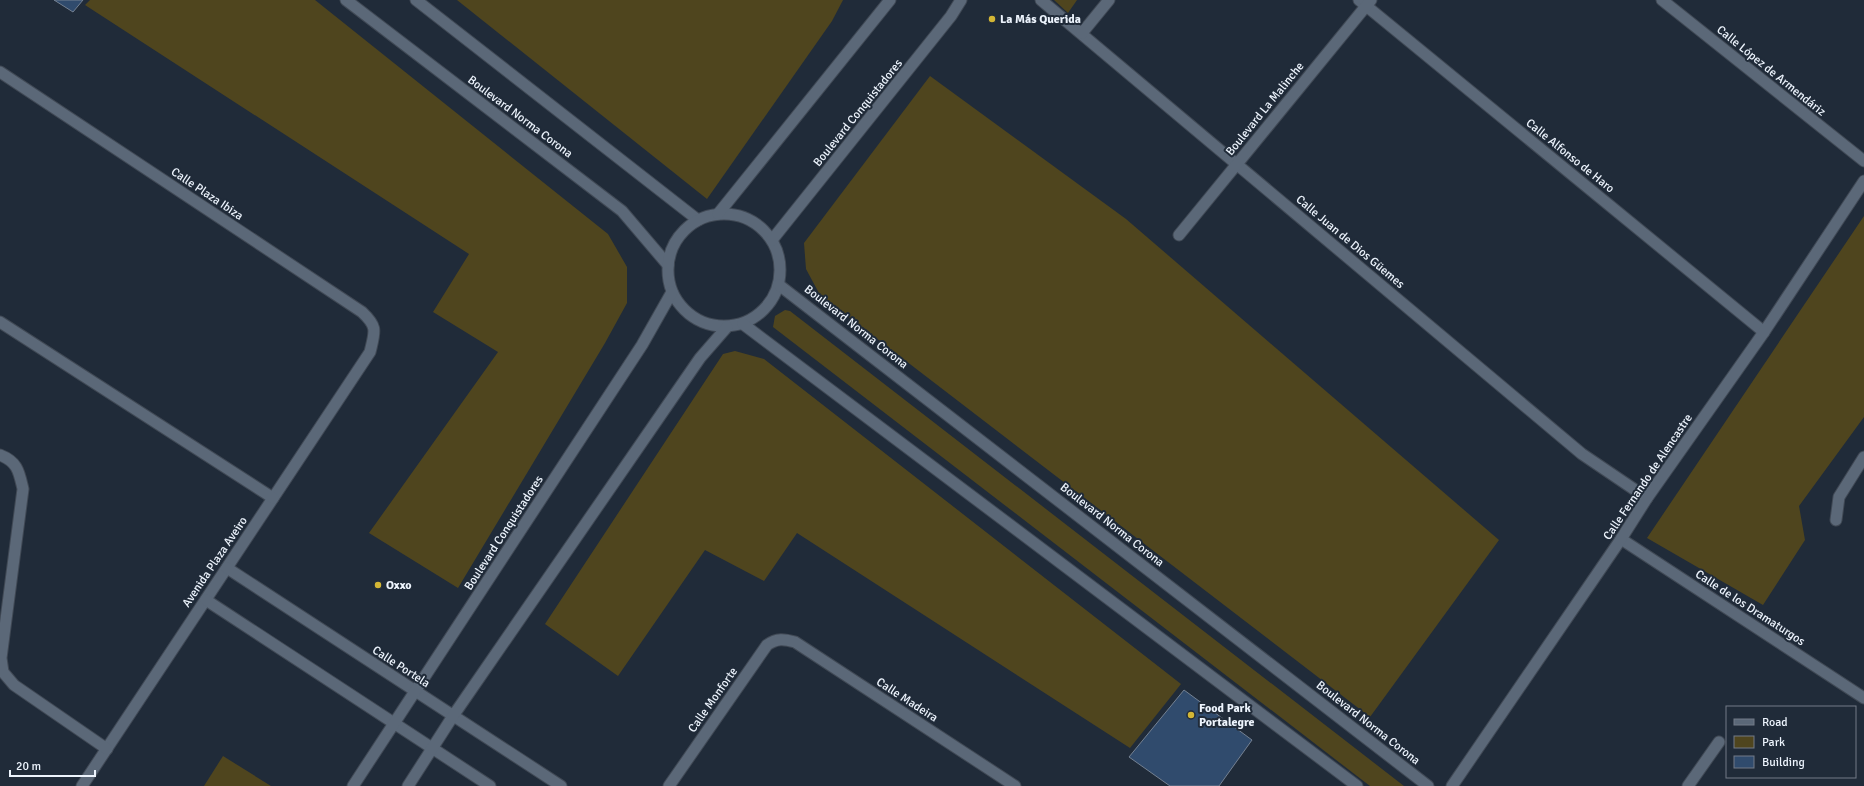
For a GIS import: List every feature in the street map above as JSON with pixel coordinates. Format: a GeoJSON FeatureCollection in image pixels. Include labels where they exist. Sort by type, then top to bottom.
{"type":"FeatureCollection","features":[{"type":"Feature","properties":{"kind":"street","name":"Boulevard Norma Corona"},"geometry":{"type":"LineString","coordinates":[[346,0],[622,211],[668,265]]}},
{"type":"Feature","properties":{"kind":"street"},"geometry":{"type":"LineString","coordinates":[[416,0],[698,220]]}},
{"type":"Feature","properties":{"kind":"street"},"geometry":{"type":"LineString","coordinates":[[718,214],[890,0]]}},
{"type":"Feature","properties":{"kind":"street","name":"Boulevard Conquistadores"},"geometry":{"type":"LineString","coordinates":[[772,240],[951,16],[961,0]]}},
{"type":"Feature","properties":{"kind":"street","name":"Calle Juan de Dios Güemes"},"geometry":{"type":"LineString","coordinates":[[1041,0],[1582,454],[1647,498]]}},
{"type":"Feature","properties":{"kind":"street"},"geometry":{"type":"LineString","coordinates":[[1082,33],[1109,0]]}},
{"type":"Feature","properties":{"kind":"street","name":"Calle López de Armendáriz"},"geometry":{"type":"LineString","coordinates":[[1662,0],[1864,161]]}},
{"type":"Feature","properties":{"kind":"street","name":"Boulevard La Malinche"},"geometry":{"type":"LineString","coordinates":[[1179,235],[1365,2]]}},
{"type":"Feature","properties":{"kind":"street","name":"Calle Alfonso de Haro"},"geometry":{"type":"LineString","coordinates":[[1365,2],[1764,332]]}},
{"type":"Feature","properties":{"kind":"street","name":"Calle Plaza Ibiza"},"geometry":{"type":"LineString","coordinates":[[0,72],[362,312],[372,321],[375,330],[370,352]]}},
{"type":"Feature","properties":{"kind":"street","name":"Calle Fernando de Alencastre"},"geometry":{"type":"LineString","coordinates":[[1452,786],[1621,539],[1647,498],[1764,332],[1864,181]]}},
{"type":"Feature","properties":{"kind":"street"},"geometry":{"type":"LineString","coordinates":[[718,214],[734,214],[749,220],[762,228],[772,240],[779,255],[781,270],[780,285],[772,302],[759,315],[743,324],[727,327],[709,325],[694,318],[681,307],[672,292],[668,279],[668,265],[671,251],[677,239],[686,228],[698,220],[718,214]]}},
{"type":"Feature","properties":{"kind":"street","name":"Boulevard Norma Corona"},"geometry":{"type":"LineString","coordinates":[[780,285],[1428,786]]}},
{"type":"Feature","properties":{"kind":"street","name":"Boulevard Conquistadores"},"geometry":{"type":"LineString","coordinates":[[353,786],[638,352],[672,292]]}},
{"type":"Feature","properties":{"kind":"street"},"geometry":{"type":"LineString","coordinates":[[0,322],[273,498]]}},
{"type":"Feature","properties":{"kind":"street"},"geometry":{"type":"LineString","coordinates":[[743,324],[1357,786]]}},
{"type":"Feature","properties":{"kind":"street"},"geometry":{"type":"LineString","coordinates":[[408,786],[453,716],[700,358],[727,327]]}},
{"type":"Feature","properties":{"kind":"street","name":"Avenida Plaza Aveiro"},"geometry":{"type":"LineString","coordinates":[[82,786],[370,352]]}},
{"type":"Feature","properties":{"kind":"street"},"geometry":{"type":"LineString","coordinates":[[0,455],[10,459],[18,470],[23,489],[1,658],[3,672],[14,685],[106,749]]}},
{"type":"Feature","properties":{"kind":"street"},"geometry":{"type":"LineString","coordinates":[[1836,520],[1838,497],[1864,457]]}},
{"type":"Feature","properties":{"kind":"street","name":"Calle de los Dramaturgos"},"geometry":{"type":"LineString","coordinates":[[1621,539],[1864,698]]}},
{"type":"Feature","properties":{"kind":"street","name":"Calle Portela"},"geometry":{"type":"LineString","coordinates":[[227,568],[561,786]]}},
{"type":"Feature","properties":{"kind":"street"},"geometry":{"type":"LineString","coordinates":[[206,600],[490,786]]}},
{"type":"Feature","properties":{"kind":"street","name":"Calle Monforte"},"geometry":{"type":"LineString","coordinates":[[669,786],[767,645],[774,640],[784,639]]}},
{"type":"Feature","properties":{"kind":"street","name":"Calle Madeira"},"geometry":{"type":"LineString","coordinates":[[784,639],[795,642],[1015,786]]}},
{"type":"Feature","properties":{"kind":"street"},"geometry":{"type":"LineString","coordinates":[[1688,786],[1719,742]]}},
{"type":"Feature","properties":{"kind":"green space"},"geometry":{"type":"Polygon","coordinates":[[[90,0],[315,0],[608,234],[627,267],[627,303],[605,343],[458,588],[369,533],[498,352],[433,312],[469,254],[85,5],[90,0]]]}},
{"type":"Feature","properties":{"kind":"green space"},"geometry":{"type":"Polygon","coordinates":[[[457,0],[843,0],[832,21],[707,199],[457,0]]]}},
{"type":"Feature","properties":{"kind":"green space"},"geometry":{"type":"Polygon","coordinates":[[[1054,0],[1077,0],[1068,13],[1054,0]]]}},
{"type":"Feature","properties":{"kind":"green space"},"geometry":{"type":"Polygon","coordinates":[[[930,76],[1126,219],[1499,540],[1370,717],[820,295],[806,269],[804,243],[930,76]]]}},
{"type":"Feature","properties":{"kind":"green space"},"geometry":{"type":"Polygon","coordinates":[[[1864,216],[1864,417],[1799,506],[1805,540],[1763,605],[1647,538],[1864,216]]]}},
{"type":"Feature","properties":{"kind":"green space"},"geometry":{"type":"Polygon","coordinates":[[[785,310],[790,311],[1404,786],[1370,786],[773,327],[775,316],[785,310]]]}},
{"type":"Feature","properties":{"kind":"green space"},"geometry":{"type":"Polygon","coordinates":[[[735,351],[764,359],[1181,684],[1130,748],[797,533],[764,581],[705,550],[618,676],[545,624],[723,354],[735,351]]]}},
{"type":"Feature","properties":{"kind":"green space"},"geometry":{"type":"Polygon","coordinates":[[[223,756],[271,786],[204,786],[223,756]]]}},
{"type":"Feature","properties":{"kind":"building"},"geometry":{"type":"Polygon","coordinates":[[[54,0],[83,0],[73,12],[54,0]]]}},
{"type":"Feature","properties":{"kind":"building","name":"Food Park Portalegre"},"geometry":{"type":"Polygon","coordinates":[[[1184,690],[1252,740],[1219,786],[1170,786],[1129,757],[1184,690]]]}},
{"type":"Feature","properties":{"kind":"place","name":"La Más Querida"},"geometry":{"type":"Point","coordinates":[992,19]}},
{"type":"Feature","properties":{"kind":"place","name":"Oxxo"},"geometry":{"type":"Point","coordinates":[378,585]}},
{"type":"Feature","properties":{"kind":"place","name":"Food Park Portalegre"},"geometry":{"type":"Point","coordinates":[1191,715]}}]}
